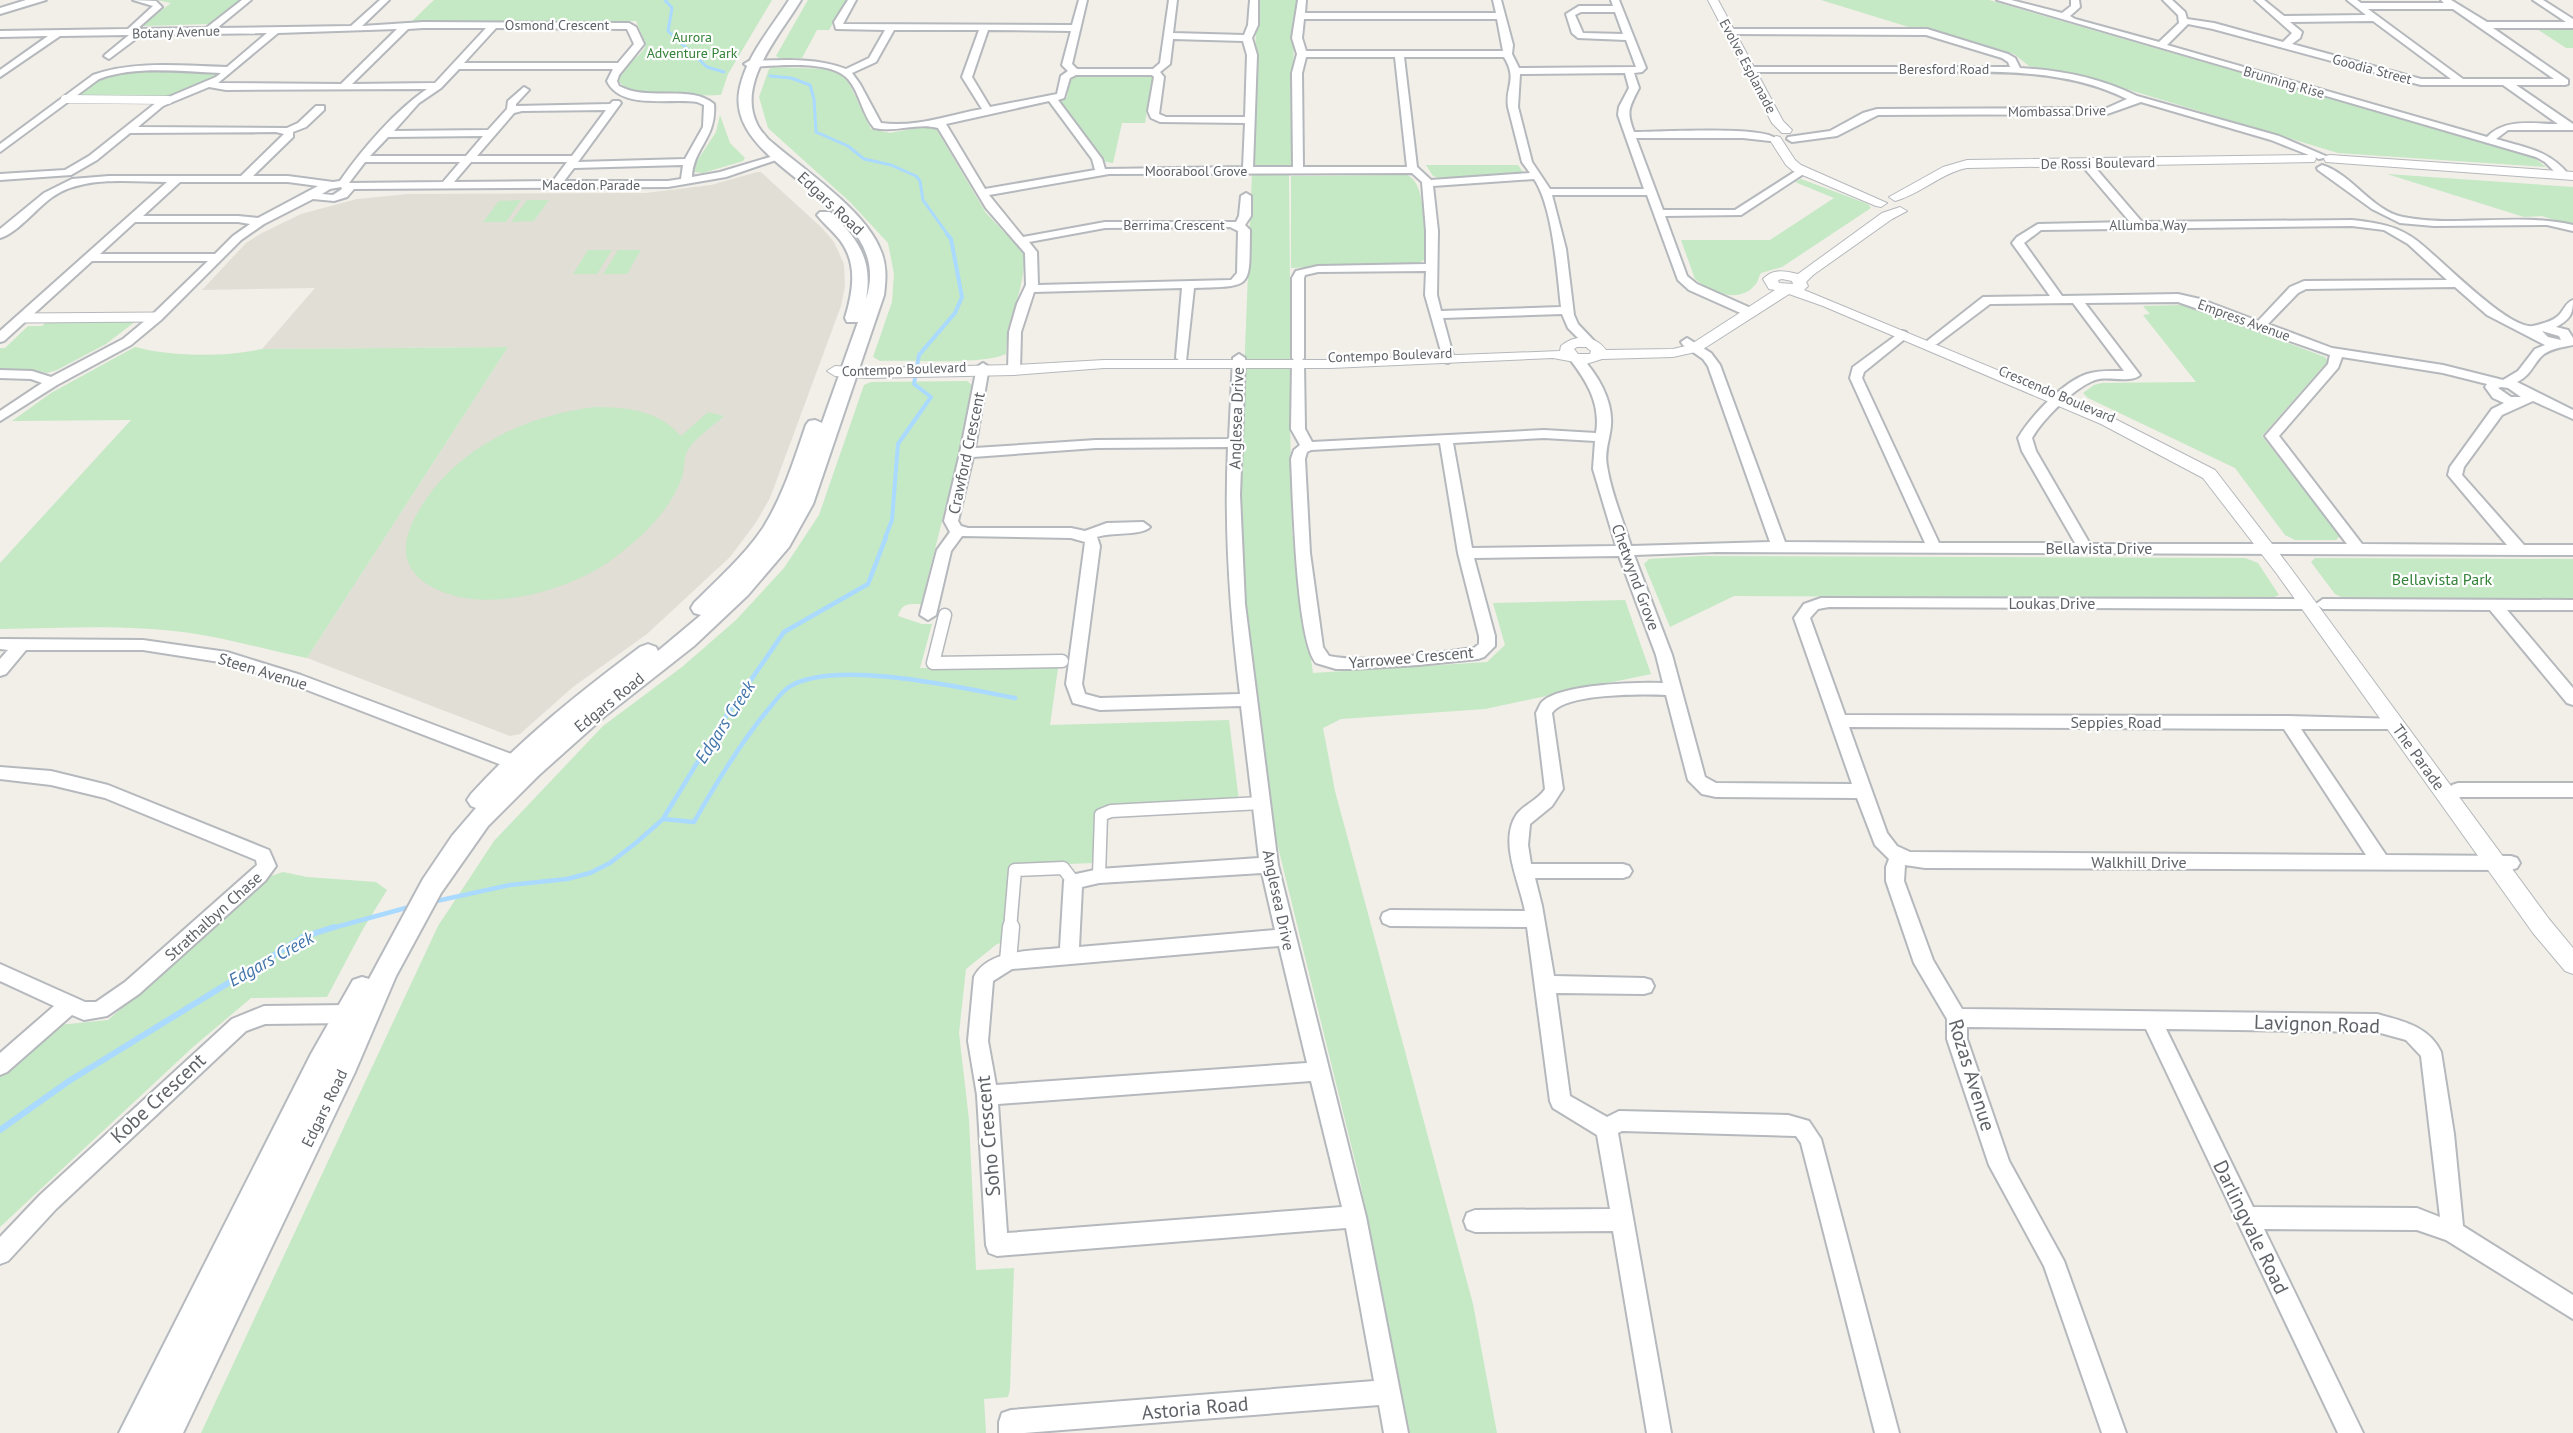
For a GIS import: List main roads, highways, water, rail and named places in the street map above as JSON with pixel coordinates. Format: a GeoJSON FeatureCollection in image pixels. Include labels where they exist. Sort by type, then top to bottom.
{"type":"FeatureCollection","features":[{"type":"Feature","properties":{"kind":"main road","name":"Edgars Road"},"geometry":{"type":"LineString","coordinates":[[136,1433],[316,1072],[438,866],[480,819],[522,766],[686,641],[762,567],[782,542],[803,504],[846,371],[861,292],[860,264],[851,242],[841,229],[773,159],[746,116],[744,94],[752,64],[785,0]]}},
{"type":"Feature","properties":{"kind":"main road","name":"Edgars Road"},"geometry":{"type":"LineString","coordinates":[[752,64],[795,0]]}},
{"type":"Feature","properties":{"kind":"main road","name":"Edgars Road"},"geometry":{"type":"LineString","coordinates":[[166,1433],[345,1063],[393,944]]}},
{"type":"Feature","properties":{"kind":"waterway","name":"Edgars Creek"},"geometry":{"type":"LineString","coordinates":[[665,0],[672,8],[668,31],[707,67],[724,72]]}},
{"type":"Feature","properties":{"kind":"waterway","name":"Edgars Creek"},"geometry":{"type":"LineString","coordinates":[[770,76],[791,78],[810,85],[814,99],[816,132],[848,146],[864,159],[891,165],[916,176],[920,181],[923,200],[948,235]]}},
{"type":"Feature","properties":{"kind":"waterway","name":"Edgars Creek"},"geometry":{"type":"LineString","coordinates":[[885,538],[892,520],[898,444],[931,397],[914,384],[919,355],[955,313],[962,297],[951,239],[947,234]]}},
{"type":"Feature","properties":{"kind":"waterway","name":"Edgars Creek"},"geometry":{"type":"LineString","coordinates":[[663,819],[722,722],[784,632],[868,584],[886,537]]}},
{"type":"Feature","properties":{"kind":"waterway"},"geometry":{"type":"LineString","coordinates":[[663,819],[694,822],[737,751],[777,698],[789,687],[809,679],[836,675],[899,678],[933,682],[1015,698]]}},
{"type":"Feature","properties":{"kind":"waterway","name":"Edgars Creek"},"geometry":{"type":"LineString","coordinates":[[432,902],[510,885],[567,879],[590,873],[610,863],[663,819]]}},
{"type":"Feature","properties":{"kind":"waterway","name":"Edgars Creek"},"geometry":{"type":"LineString","coordinates":[[329,929],[413,906]]}},
{"type":"Feature","properties":{"kind":"waterway","name":"Edgars Creek"},"geometry":{"type":"LineString","coordinates":[[0,1130],[69,1081],[303,937],[334,927]]}},
{"type":"Feature","properties":{"kind":"park label","name":"Aurora Adventure Park"},"geometry":{"type":"Point","coordinates":[692,46]}},
{"type":"Feature","properties":{"kind":"park label","name":"Bellavista Park"},"geometry":{"type":"Point","coordinates":[2442,579]}}]}
